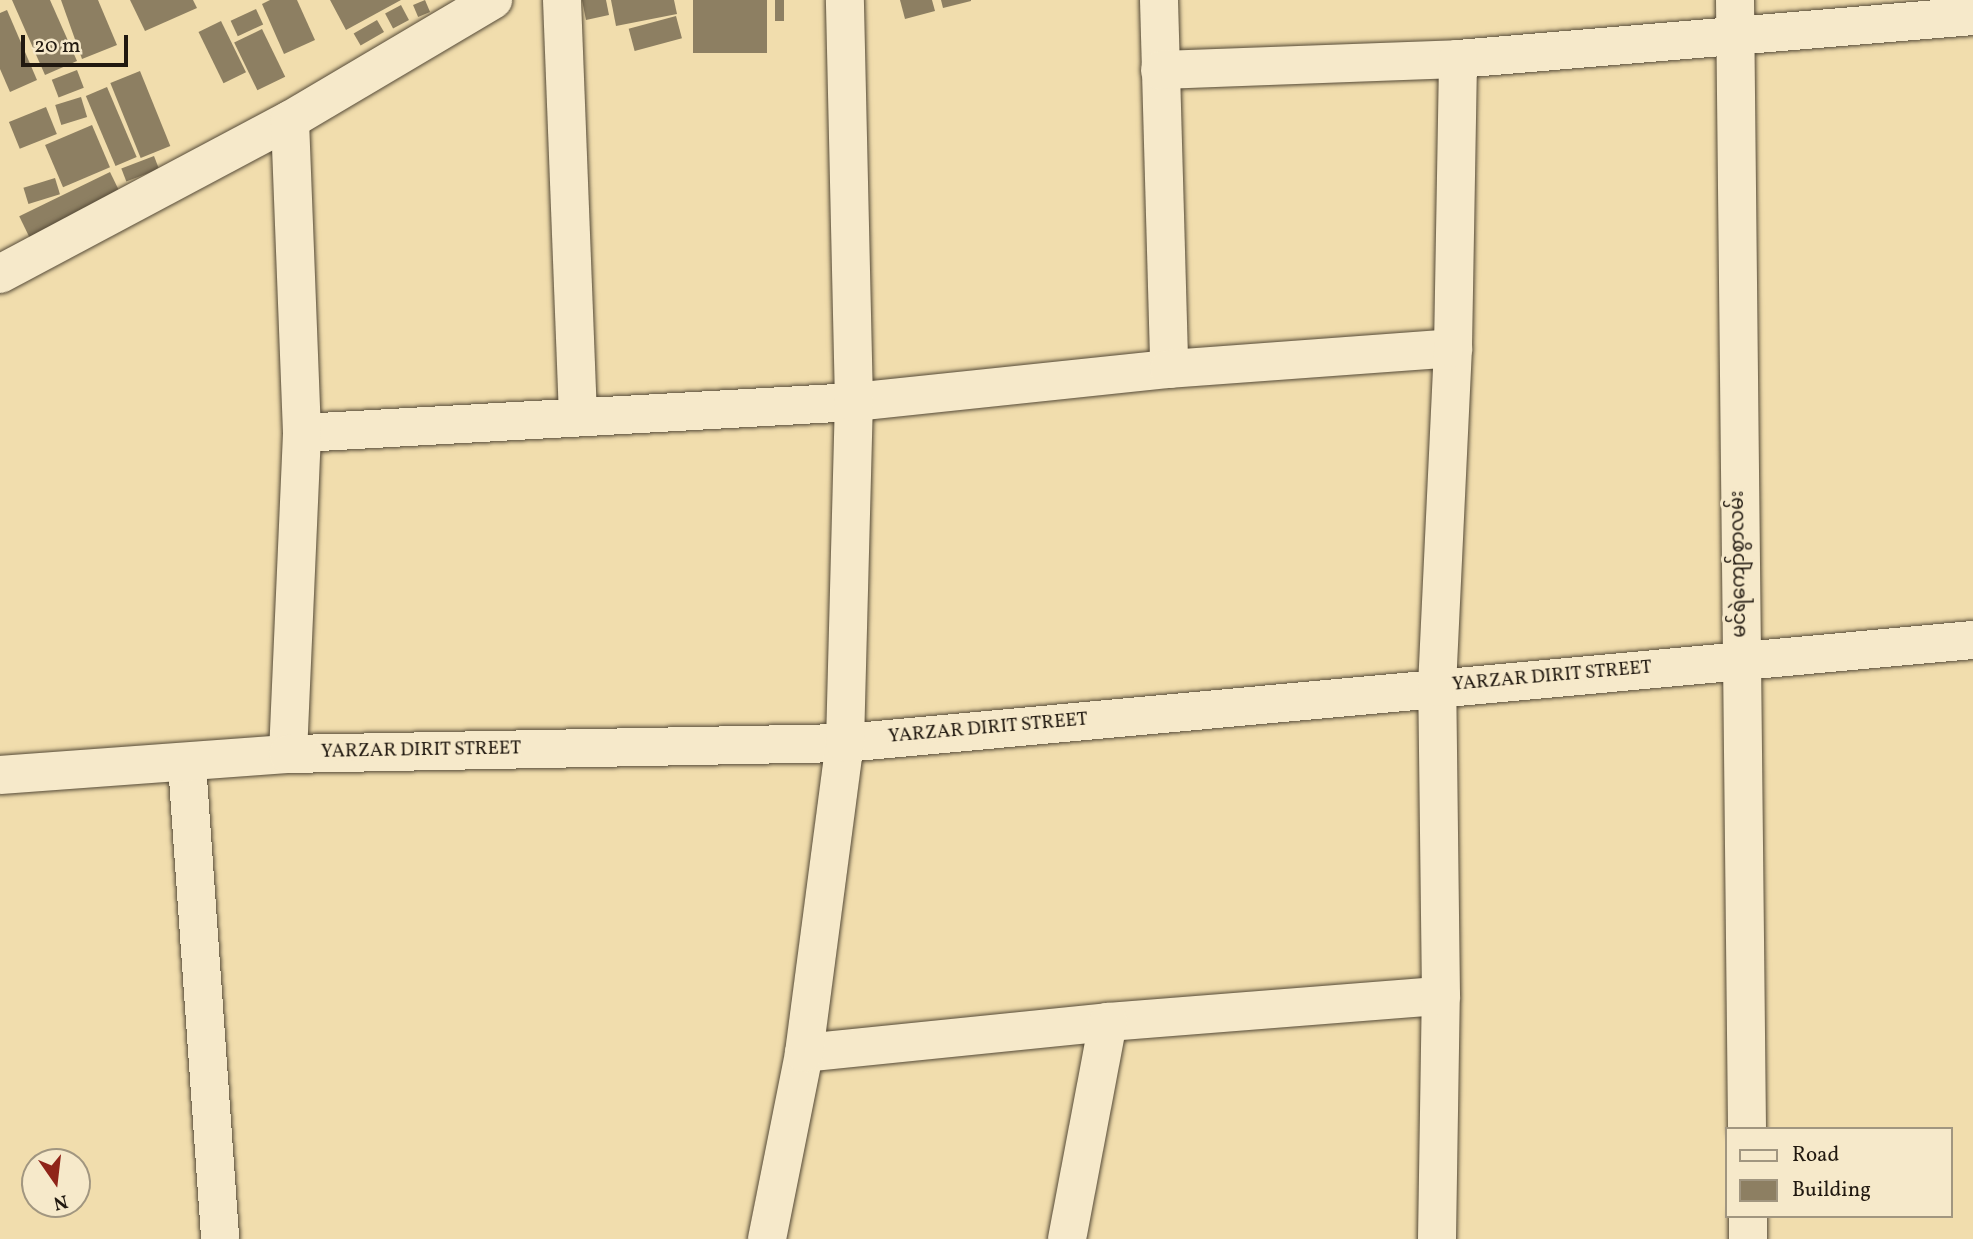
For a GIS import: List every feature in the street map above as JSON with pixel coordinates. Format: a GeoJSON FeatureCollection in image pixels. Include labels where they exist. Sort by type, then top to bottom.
{"type":"FeatureCollection","features":[{"type":"Feature","properties":{"kind":"street"},"geometry":{"type":"LineString","coordinates":[[0,274],[290,120],[493,0]]}},
{"type":"Feature","properties":{"kind":"street"},"geometry":{"type":"LineString","coordinates":[[562,0],[578,414]]}},
{"type":"Feature","properties":{"kind":"street"},"geometry":{"type":"LineString","coordinates":[[767,1239],[804,1054],[845,743],[854,402],[845,0]]}},
{"type":"Feature","properties":{"kind":"street"},"geometry":{"type":"LineString","coordinates":[[1158,0],[1169,369]]}},
{"type":"Feature","properties":{"kind":"street"},"geometry":{"type":"LineString","coordinates":[[1160,70],[1458,59],[1735,18],[1973,16]]}},
{"type":"Feature","properties":{"kind":"street","name":"မင်ရဲကျော်စွာလမ်း"},"geometry":{"type":"LineString","coordinates":[[1735,18],[1747,1127]]}},
{"type":"Feature","properties":{"kind":"street"},"geometry":{"type":"LineString","coordinates":[[1437,1239],[1441,996],[1437,687],[1453,348],[1458,59]]}},
{"type":"Feature","properties":{"kind":"street"},"geometry":{"type":"LineString","coordinates":[[288,754],[302,433],[290,120]]}},
{"type":"Feature","properties":{"kind":"street"},"geometry":{"type":"LineString","coordinates":[[302,433],[578,414],[854,402],[1169,369],[1453,348]]}},
{"type":"Feature","properties":{"kind":"street","name":"YARZAR DIRIT STREET"},"geometry":{"type":"LineString","coordinates":[[0,775],[187,764],[288,754],[845,743],[1973,640]]}},
{"type":"Feature","properties":{"kind":"street"},"geometry":{"type":"LineString","coordinates":[[187,764],[220,1239]]}},
{"type":"Feature","properties":{"kind":"street"},"geometry":{"type":"LineString","coordinates":[[804,1054],[1108,1022],[1441,996]]}},
{"type":"Feature","properties":{"kind":"street"},"geometry":{"type":"LineString","coordinates":[[1067,1239],[1108,1022]]}},
{"type":"Feature","properties":{"kind":"street"},"geometry":{"type":"LineString","coordinates":[[1748,1218],[1748,1239]]}},
{"type":"Feature","properties":{"kind":"building"},"geometry":{"type":"Polygon","coordinates":[[[12,0],[50,0],[77,61],[45,75],[12,0]]]}},
{"type":"Feature","properties":{"kind":"building"},"geometry":{"type":"Polygon","coordinates":[[[61,0],[98,0],[117,45],[82,59],[61,0]]]}},
{"type":"Feature","properties":{"kind":"building"},"geometry":{"type":"Polygon","coordinates":[[[130,0],[193,0],[197,8],[145,31],[130,0]]]}},
{"type":"Feature","properties":{"kind":"building"},"geometry":{"type":"Polygon","coordinates":[[[270,0],[297,0],[315,40],[284,54],[262,4],[270,0]]]}},
{"type":"Feature","properties":{"kind":"building"},"geometry":{"type":"Polygon","coordinates":[[[330,0],[401,0],[346,30],[330,0]]]}},
{"type":"Feature","properties":{"kind":"building"},"geometry":{"type":"Polygon","coordinates":[[[425,0],[430,12],[418,17],[413,5],[425,0]]]}},
{"type":"Feature","properties":{"kind":"building"},"geometry":{"type":"Polygon","coordinates":[[[582,0],[606,0],[609,15],[586,20],[582,0]]]}},
{"type":"Feature","properties":{"kind":"building"},"geometry":{"type":"Polygon","coordinates":[[[611,0],[674,0],[677,14],[616,26],[611,0]]]}},
{"type":"Feature","properties":{"kind":"building"},"geometry":{"type":"Polygon","coordinates":[[[693,0],[767,0],[767,53],[693,53],[693,0]]]}},
{"type":"Feature","properties":{"kind":"building"},"geometry":{"type":"Polygon","coordinates":[[[775,0],[784,0],[784,21],[775,21],[775,0]]]}},
{"type":"Feature","properties":{"kind":"building"},"geometry":{"type":"Polygon","coordinates":[[[900,0],[932,0],[935,11],[905,19],[900,0]]]}},
{"type":"Feature","properties":{"kind":"building"},"geometry":{"type":"Polygon","coordinates":[[[941,0],[971,0],[971,1],[943,8],[941,0]]]}},
{"type":"Feature","properties":{"kind":"building"},"geometry":{"type":"Polygon","coordinates":[[[401,5],[409,20],[393,28],[385,13],[401,5]]]}},
{"type":"Feature","properties":{"kind":"building"},"geometry":{"type":"Polygon","coordinates":[[[256,9],[263,24],[238,36],[231,21],[256,9]]]}},
{"type":"Feature","properties":{"kind":"building"},"geometry":{"type":"Polygon","coordinates":[[[7,10],[37,80],[10,92],[0,69],[0,13],[7,10]]]}},
{"type":"Feature","properties":{"kind":"building"},"geometry":{"type":"Polygon","coordinates":[[[676,16],[682,38],[635,51],[629,29],[676,16]]]}},
{"type":"Feature","properties":{"kind":"building"},"geometry":{"type":"Polygon","coordinates":[[[377,20],[384,32],[361,46],[354,34],[377,20]]]}},
{"type":"Feature","properties":{"kind":"building"},"geometry":{"type":"Polygon","coordinates":[[[221,21],[246,72],[224,83],[199,32],[221,21]]]}},
{"type":"Feature","properties":{"kind":"building"},"geometry":{"type":"Polygon","coordinates":[[[262,29],[285,77],[257,90],[234,43],[262,29]]]}},
{"type":"Feature","properties":{"kind":"building"},"geometry":{"type":"Polygon","coordinates":[[[77,70],[84,88],[59,97],[52,80],[77,70]]]}},
{"type":"Feature","properties":{"kind":"building"},"geometry":{"type":"Polygon","coordinates":[[[140,71],[170,146],[141,158],[110,83],[140,71]]]}},
{"type":"Feature","properties":{"kind":"building"},"geometry":{"type":"Polygon","coordinates":[[[107,87],[137,157],[116,166],[86,96],[107,87]]]}},
{"type":"Feature","properties":{"kind":"building"},"geometry":{"type":"Polygon","coordinates":[[[81,97],[87,117],[61,125],[55,105],[81,97]]]}},
{"type":"Feature","properties":{"kind":"building"},"geometry":{"type":"Polygon","coordinates":[[[46,107],[57,134],[20,149],[9,122],[46,107]]]}},
{"type":"Feature","properties":{"kind":"building"},"geometry":{"type":"Polygon","coordinates":[[[92,125],[110,167],[63,187],[45,145],[92,125]]]}},
{"type":"Feature","properties":{"kind":"building"},"geometry":{"type":"Polygon","coordinates":[[[154,156],[159,169],[126,182],[121,169],[154,156]]]}},
{"type":"Feature","properties":{"kind":"building"},"geometry":{"type":"Polygon","coordinates":[[[110,172],[123,199],[32,243],[19,216],[110,172]]]}},
{"type":"Feature","properties":{"kind":"building"},"geometry":{"type":"Polygon","coordinates":[[[55,178],[60,194],[28,204],[23,188],[55,178]]]}}]}
